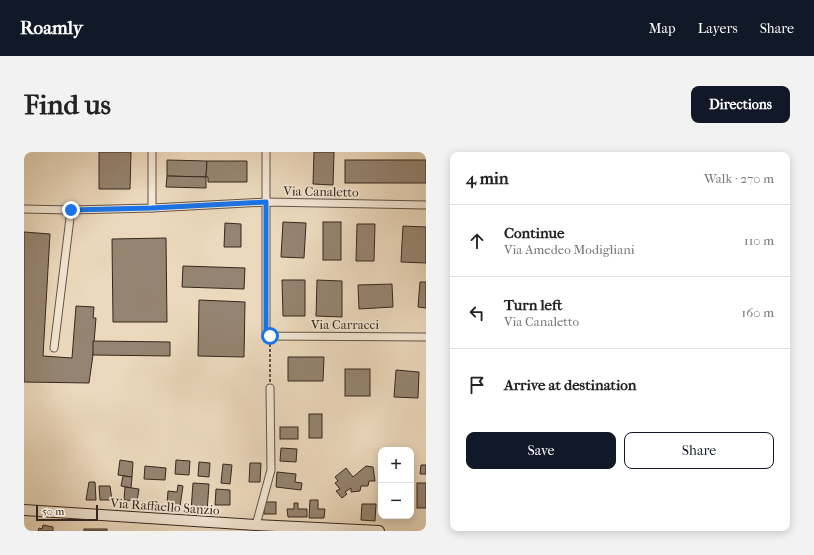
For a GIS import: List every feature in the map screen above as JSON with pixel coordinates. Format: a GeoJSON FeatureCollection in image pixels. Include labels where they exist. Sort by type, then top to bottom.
{"type":"FeatureCollection","features":[{"type":"Feature","properties":{"kind":"main road","name":"Via Raffaello Sanzio"},"geometry":{"type":"LineString","coordinates":[[24,510],[312,529],[378,531]]}},
{"type":"Feature","properties":{"kind":"street"},"geometry":{"type":"LineString","coordinates":[[152,152],[152,208]]}},
{"type":"Feature","properties":{"kind":"street"},"geometry":{"type":"LineString","coordinates":[[266,152],[268,334]]}},
{"type":"Feature","properties":{"kind":"street","name":"Via Canaletto"},"geometry":{"type":"LineString","coordinates":[[24,209],[71,210],[152,208],[266,202],[426,205]]}},
{"type":"Feature","properties":{"kind":"street"},"geometry":{"type":"LineString","coordinates":[[54,348],[71,210]]}},
{"type":"Feature","properties":{"kind":"street","name":"Via Carracci"},"geometry":{"type":"LineString","coordinates":[[268,334],[426,337]]}},
{"type":"Feature","properties":{"kind":"street"},"geometry":{"type":"LineString","coordinates":[[256,525],[271,470],[270,388]]}},
{"type":"Feature","properties":{"kind":"path"},"geometry":{"type":"LineString","coordinates":[[268,334],[270,388]]}},
{"type":"Feature","properties":{"kind":"building"},"geometry":{"type":"Polygon","coordinates":[[[99,152],[131,152],[130,189],[99,189],[99,152]]]}},
{"type":"Feature","properties":{"kind":"building"},"geometry":{"type":"Polygon","coordinates":[[[314,152],[334,152],[333,185],[313,184],[314,152]]]}},
{"type":"Feature","properties":{"kind":"building"},"geometry":{"type":"Polygon","coordinates":[[[167,160],[207,161],[206,177],[167,176],[167,160]]]}},
{"type":"Feature","properties":{"kind":"building"},"geometry":{"type":"Polygon","coordinates":[[[345,160],[426,160],[426,183],[345,183],[345,160]]]}},
{"type":"Feature","properties":{"kind":"building"},"geometry":{"type":"Polygon","coordinates":[[[207,161],[247,161],[247,182],[208,182],[208,177],[206,177],[207,161]]]}},
{"type":"Feature","properties":{"kind":"building"},"geometry":{"type":"Polygon","coordinates":[[[167,176],[206,177],[206,188],[166,187],[167,176]]]}},
{"type":"Feature","properties":{"kind":"building"},"geometry":{"type":"Polygon","coordinates":[[[283,222],[306,223],[304,258],[281,257],[283,222]]]}},
{"type":"Feature","properties":{"kind":"building"},"geometry":{"type":"Polygon","coordinates":[[[323,222],[341,222],[341,260],[323,260],[323,222]]]}},
{"type":"Feature","properties":{"kind":"building"},"geometry":{"type":"Polygon","coordinates":[[[225,223],[241,224],[241,247],[224,247],[225,223]]]}},
{"type":"Feature","properties":{"kind":"building"},"geometry":{"type":"Polygon","coordinates":[[[357,224],[375,224],[374,261],[356,261],[357,224]]]}},
{"type":"Feature","properties":{"kind":"building"},"geometry":{"type":"Polygon","coordinates":[[[403,226],[426,227],[426,263],[401,262],[403,226]]]}},
{"type":"Feature","properties":{"kind":"building"},"geometry":{"type":"Polygon","coordinates":[[[24,232],[50,234],[43,356],[72,358],[76,306],[94,307],[93,318],[96,318],[89,383],[24,382],[24,232]]]}},
{"type":"Feature","properties":{"kind":"building"},"geometry":{"type":"Polygon","coordinates":[[[166,238],[167,322],[113,322],[112,239],[166,238]]]}},
{"type":"Feature","properties":{"kind":"building"},"geometry":{"type":"Polygon","coordinates":[[[183,266],[245,268],[244,289],[182,287],[183,266]]]}},
{"type":"Feature","properties":{"kind":"building"},"geometry":{"type":"Polygon","coordinates":[[[282,280],[305,280],[305,316],[283,316],[282,280]]]}},
{"type":"Feature","properties":{"kind":"building"},"geometry":{"type":"Polygon","coordinates":[[[317,280],[342,281],[342,317],[316,316],[317,280]]]}},
{"type":"Feature","properties":{"kind":"building"},"geometry":{"type":"Polygon","coordinates":[[[420,282],[426,282],[426,308],[418,307],[420,282]]]}},
{"type":"Feature","properties":{"kind":"building"},"geometry":{"type":"Polygon","coordinates":[[[392,284],[393,307],[359,309],[358,285],[392,284]]]}},
{"type":"Feature","properties":{"kind":"building"},"geometry":{"type":"Polygon","coordinates":[[[199,300],[245,302],[244,357],[198,356],[199,300]]]}},
{"type":"Feature","properties":{"kind":"building"},"geometry":{"type":"Polygon","coordinates":[[[93,341],[170,342],[170,356],[93,355],[93,341]]]}},
{"type":"Feature","properties":{"kind":"building"},"geometry":{"type":"Polygon","coordinates":[[[288,357],[324,357],[323,381],[288,381],[288,357]]]}},
{"type":"Feature","properties":{"kind":"building"},"geometry":{"type":"Polygon","coordinates":[[[345,369],[370,369],[370,396],[345,396],[345,369]]]}},
{"type":"Feature","properties":{"kind":"building"},"geometry":{"type":"Polygon","coordinates":[[[396,370],[419,372],[418,398],[394,397],[396,370]]]}},
{"type":"Feature","properties":{"kind":"building"},"geometry":{"type":"Polygon","coordinates":[[[309,414],[322,414],[322,438],[309,438],[309,414]]]}},
{"type":"Feature","properties":{"kind":"building"},"geometry":{"type":"Polygon","coordinates":[[[280,427],[298,427],[298,439],[280,439],[280,427]]]}},
{"type":"Feature","properties":{"kind":"building"},"geometry":{"type":"Polygon","coordinates":[[[281,448],[297,449],[296,462],[280,461],[281,448]]]}},
{"type":"Feature","properties":{"kind":"building"},"geometry":{"type":"Polygon","coordinates":[[[120,460],[133,462],[132,477],[118,475],[120,460]]]}},
{"type":"Feature","properties":{"kind":"building"},"geometry":{"type":"Polygon","coordinates":[[[176,460],[190,461],[189,475],[175,474],[176,460]]]}},
{"type":"Feature","properties":{"kind":"building"},"geometry":{"type":"Polygon","coordinates":[[[199,462],[210,463],[209,477],[198,476],[199,462]]]}},
{"type":"Feature","properties":{"kind":"building"},"geometry":{"type":"Polygon","coordinates":[[[250,463],[261,463],[260,482],[249,482],[250,463]]]}},
{"type":"Feature","properties":{"kind":"building"},"geometry":{"type":"Polygon","coordinates":[[[223,464],[232,465],[230,484],[221,483],[223,464]]]}},
{"type":"Feature","properties":{"kind":"building"},"geometry":{"type":"Polygon","coordinates":[[[421,465],[426,465],[426,474],[420,474],[421,465]]]}},
{"type":"Feature","properties":{"kind":"building"},"geometry":{"type":"Polygon","coordinates":[[[145,466],[166,468],[165,480],[144,479],[145,466]]]}},
{"type":"Feature","properties":{"kind":"building"},"geometry":{"type":"Polygon","coordinates":[[[366,466],[373,467],[375,481],[369,481],[368,486],[361,486],[360,491],[351,492],[351,488],[345,492],[347,494],[342,498],[336,491],[340,489],[335,483],[338,481],[335,477],[346,468],[353,477],[366,466]]]}},
{"type":"Feature","properties":{"kind":"building"},"geometry":{"type":"Polygon","coordinates":[[[277,472],[296,474],[295,482],[302,483],[301,490],[276,487],[277,472]]]}},
{"type":"Feature","properties":{"kind":"building"},"geometry":{"type":"Polygon","coordinates":[[[123,476],[132,477],[131,488],[121,486],[123,476]]]}},
{"type":"Feature","properties":{"kind":"building"},"geometry":{"type":"Polygon","coordinates":[[[89,482],[95,482],[96,500],[86,500],[89,482]]]}},
{"type":"Feature","properties":{"kind":"building"},"geometry":{"type":"Polygon","coordinates":[[[193,483],[209,484],[207,512],[191,511],[193,483]]]}},
{"type":"Feature","properties":{"kind":"building"},"geometry":{"type":"Polygon","coordinates":[[[417,483],[426,483],[426,508],[417,508],[417,483]]]}},
{"type":"Feature","properties":{"kind":"building"},"geometry":{"type":"Polygon","coordinates":[[[178,485],[183,486],[180,506],[167,504],[168,491],[177,492],[178,485]]]}},
{"type":"Feature","properties":{"kind":"building"},"geometry":{"type":"Polygon","coordinates":[[[99,486],[110,486],[112,500],[100,500],[99,486]]]}},
{"type":"Feature","properties":{"kind":"building"},"geometry":{"type":"Polygon","coordinates":[[[125,487],[139,489],[137,501],[124,500],[125,487]]]}},
{"type":"Feature","properties":{"kind":"building"},"geometry":{"type":"Polygon","coordinates":[[[216,489],[230,490],[230,505],[215,505],[216,489]]]}},
{"type":"Feature","properties":{"kind":"building"},"geometry":{"type":"Polygon","coordinates":[[[310,500],[318,500],[318,509],[325,509],[324,518],[309,518],[310,500]]]}},
{"type":"Feature","properties":{"kind":"building"},"geometry":{"type":"Polygon","coordinates":[[[264,502],[276,502],[276,514],[264,514],[264,502]]]}},
{"type":"Feature","properties":{"kind":"building"},"geometry":{"type":"Polygon","coordinates":[[[294,503],[298,503],[298,509],[307,509],[307,517],[288,517],[287,509],[294,509],[294,503]]]}},
{"type":"Feature","properties":{"kind":"building"},"geometry":{"type":"Polygon","coordinates":[[[362,504],[376,504],[375,521],[361,520],[362,504]]]}},
{"type":"Feature","properties":{"kind":"building"},"geometry":{"type":"Polygon","coordinates":[[[43,525],[53,527],[53,531],[38,531],[39,528],[42,529],[43,525]]]}},
{"type":"Feature","properties":{"kind":"building"},"geometry":{"type":"Polygon","coordinates":[[[84,529],[107,529],[107,531],[84,531],[84,529]]]}},
{"type":"Feature","properties":{"kind":"route"},"geometry":{"type":"LineString","coordinates":[[71,210],[152,208],[266,202],[266,332],[270,336]]}}]}
